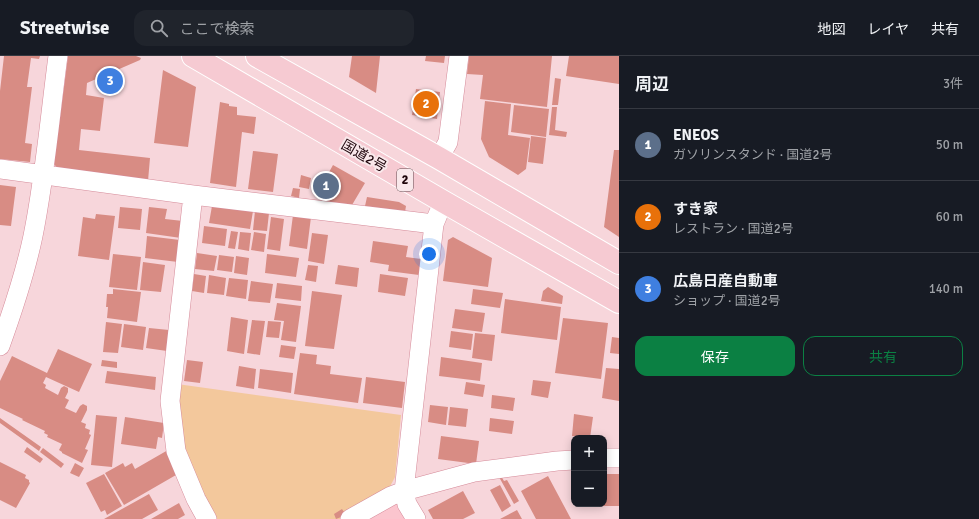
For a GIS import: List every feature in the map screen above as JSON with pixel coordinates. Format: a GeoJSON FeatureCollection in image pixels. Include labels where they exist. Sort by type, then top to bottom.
{"type":"FeatureCollection","features":[{"type":"Feature","properties":{"kind":"highway","name":"国道2号"},"geometry":{"type":"LineString","coordinates":[[193,56],[619,302]]}},
{"type":"Feature","properties":{"kind":"highway"},"geometry":{"type":"LineString","coordinates":[[257,56],[439,158],[619,263]]}},
{"type":"Feature","properties":{"kind":"street"},"geometry":{"type":"LineString","coordinates":[[0,346],[14,306],[33,236],[43,174],[58,56]]}},
{"type":"Feature","properties":{"kind":"street"},"geometry":{"type":"LineString","coordinates":[[439,158],[448,142],[459,56]]}},
{"type":"Feature","properties":{"kind":"street"},"geometry":{"type":"LineString","coordinates":[[0,169],[193,195],[434,224]]}},
{"type":"Feature","properties":{"kind":"street"},"geometry":{"type":"LineString","coordinates":[[193,195],[170,401],[176,451],[196,499],[207,519]]}},
{"type":"Feature","properties":{"kind":"street"},"geometry":{"type":"LineString","coordinates":[[416,519],[407,504],[404,491],[434,224],[444,202]]}},
{"type":"Feature","properties":{"kind":"street"},"geometry":{"type":"LineString","coordinates":[[607,458],[619,458]]}},
{"type":"Feature","properties":{"kind":"street"},"geometry":{"type":"LineString","coordinates":[[350,519],[391,496],[404,491],[474,472],[571,460]]}},
{"type":"Feature","properties":{"kind":"shaded area"},"geometry":{"type":"Polygon","coordinates":[[[177,384],[401,415],[395,477],[386,494],[341,519],[213,519],[182,454],[177,384]]]}},
{"type":"Feature","properties":{"kind":"shaded area"},"geometry":{"type":"Polygon","coordinates":[[[393,501],[399,503],[408,519],[361,519],[393,501]]]}},
{"type":"Feature","properties":{"kind":"building"},"geometry":{"type":"Polygon","coordinates":[[[4,56],[40,56],[39,59],[31,58],[27,87],[32,87],[25,143],[32,144],[30,162],[0,159],[0,91],[4,56]]]}},
{"type":"Feature","properties":{"kind":"building"},"geometry":{"type":"Polygon","coordinates":[[[68,56],[136,56],[141,58],[140,60],[87,83],[86,95],[104,98],[100,131],[81,129],[79,150],[150,158],[148,181],[58,169],[54,164],[68,56]]]}},
{"type":"Feature","properties":{"kind":"building"},"geometry":{"type":"Polygon","coordinates":[[[352,56],[380,56],[376,93],[349,77],[352,56]]]}},
{"type":"Feature","properties":{"kind":"building"},"geometry":{"type":"Polygon","coordinates":[[[426,56],[445,56],[444,63],[425,61],[426,56]]]}},
{"type":"Feature","properties":{"kind":"building"},"geometry":{"type":"Polygon","coordinates":[[[469,56],[552,56],[547,107],[480,99],[483,75],[467,74],[469,56]]]}},
{"type":"Feature","properties":{"kind":"building"},"geometry":{"type":"Polygon","coordinates":[[[569,56],[619,56],[619,84],[566,76],[569,56]]]}},
{"type":"Feature","properties":{"kind":"building"},"geometry":{"type":"Polygon","coordinates":[[[163,70],[196,87],[188,147],[154,143],[163,70]]]}},
{"type":"Feature","properties":{"kind":"building"},"geometry":{"type":"Polygon","coordinates":[[[555,78],[561,79],[558,105],[552,105],[555,78]]]}},
{"type":"Feature","properties":{"kind":"building"},"geometry":{"type":"Polygon","coordinates":[[[416,89],[440,92],[437,119],[412,115],[416,89]]]}},
{"type":"Feature","properties":{"kind":"building"},"geometry":{"type":"Polygon","coordinates":[[[485,101],[511,104],[508,135],[530,138],[526,169],[518,175],[489,157],[481,139],[485,101]]]}},
{"type":"Feature","properties":{"kind":"building"},"geometry":{"type":"Polygon","coordinates":[[[220,102],[229,104],[229,106],[237,107],[237,115],[256,117],[254,134],[242,132],[236,187],[210,183],[220,102]]]}},
{"type":"Feature","properties":{"kind":"building"},"geometry":{"type":"Polygon","coordinates":[[[514,105],[549,109],[546,137],[511,132],[514,105]]]}},
{"type":"Feature","properties":{"kind":"building"},"geometry":{"type":"Polygon","coordinates":[[[552,107],[557,107],[555,130],[567,132],[566,137],[549,135],[552,107]]]}},
{"type":"Feature","properties":{"kind":"building"},"geometry":{"type":"Polygon","coordinates":[[[531,136],[546,138],[543,164],[528,162],[531,136]]]}},
{"type":"Feature","properties":{"kind":"building"},"geometry":{"type":"Polygon","coordinates":[[[614,150],[619,150],[619,237],[604,227],[614,150]]]}},
{"type":"Feature","properties":{"kind":"building"},"geometry":{"type":"Polygon","coordinates":[[[253,151],[278,154],[273,192],[248,189],[253,151]]]}},
{"type":"Feature","properties":{"kind":"building"},"geometry":{"type":"Polygon","coordinates":[[[333,165],[365,183],[352,205],[324,202],[327,197],[318,192],[333,165]]]}},
{"type":"Feature","properties":{"kind":"building"},"geometry":{"type":"Polygon","coordinates":[[[301,175],[311,178],[309,189],[299,187],[301,175]]]}},
{"type":"Feature","properties":{"kind":"building"},"geometry":{"type":"Polygon","coordinates":[[[0,185],[16,187],[11,226],[0,225],[0,185]]]}},
{"type":"Feature","properties":{"kind":"building"},"geometry":{"type":"Polygon","coordinates":[[[293,188],[300,189],[299,198],[291,196],[293,188]]]}},
{"type":"Feature","properties":{"kind":"building"},"geometry":{"type":"Polygon","coordinates":[[[367,197],[399,202],[406,206],[405,212],[365,206],[367,197]]]}},
{"type":"Feature","properties":{"kind":"building"},"geometry":{"type":"Polygon","coordinates":[[[212,206],[253,211],[250,229],[209,223],[212,206]]]}},
{"type":"Feature","properties":{"kind":"building"},"geometry":{"type":"Polygon","coordinates":[[[120,207],[142,209],[140,230],[118,228],[120,207]]]}},
{"type":"Feature","properties":{"kind":"building"},"geometry":{"type":"Polygon","coordinates":[[[149,207],[167,209],[165,219],[183,221],[181,238],[146,233],[149,207]]]}},
{"type":"Feature","properties":{"kind":"building"},"geometry":{"type":"Polygon","coordinates":[[[255,211],[269,213],[267,231],[253,230],[255,211]]]}},
{"type":"Feature","properties":{"kind":"building"},"geometry":{"type":"Polygon","coordinates":[[[96,214],[115,216],[109,260],[78,256],[83,217],[95,219],[96,214]]]}},
{"type":"Feature","properties":{"kind":"building"},"geometry":{"type":"Polygon","coordinates":[[[293,215],[311,217],[307,249],[289,246],[293,215]]]}},
{"type":"Feature","properties":{"kind":"building"},"geometry":{"type":"Polygon","coordinates":[[[271,217],[284,219],[280,251],[267,249],[271,217]]]}},
{"type":"Feature","properties":{"kind":"building"},"geometry":{"type":"Polygon","coordinates":[[[204,226],[227,229],[225,246],[202,243],[204,226]]]}},
{"type":"Feature","properties":{"kind":"building"},"geometry":{"type":"Polygon","coordinates":[[[231,231],[238,232],[235,249],[228,248],[231,231]]]}},
{"type":"Feature","properties":{"kind":"building"},"geometry":{"type":"Polygon","coordinates":[[[240,232],[251,233],[249,251],[238,249],[240,232]]]}},
{"type":"Feature","properties":{"kind":"building"},"geometry":{"type":"Polygon","coordinates":[[[254,232],[266,234],[264,252],[251,250],[254,232]]]}},
{"type":"Feature","properties":{"kind":"building"},"geometry":{"type":"Polygon","coordinates":[[[312,233],[328,235],[324,264],[308,261],[312,233]]]}},
{"type":"Feature","properties":{"kind":"building"},"geometry":{"type":"Polygon","coordinates":[[[147,236],[180,240],[178,262],[145,258],[147,236]]]}},
{"type":"Feature","properties":{"kind":"building"},"geometry":{"type":"Polygon","coordinates":[[[453,237],[492,258],[488,287],[443,281],[448,240],[453,237]]]}},
{"type":"Feature","properties":{"kind":"building"},"geometry":{"type":"Polygon","coordinates":[[[373,241],[408,246],[406,257],[421,259],[419,275],[388,271],[389,265],[370,262],[373,241]]]}},
{"type":"Feature","properties":{"kind":"building"},"geometry":{"type":"Polygon","coordinates":[[[197,253],[217,256],[214,271],[195,269],[197,253]]]}},
{"type":"Feature","properties":{"kind":"building"},"geometry":{"type":"Polygon","coordinates":[[[113,254],[141,257],[137,290],[109,287],[113,254]]]}},
{"type":"Feature","properties":{"kind":"building"},"geometry":{"type":"Polygon","coordinates":[[[267,254],[299,258],[296,277],[265,273],[267,254]]]}},
{"type":"Feature","properties":{"kind":"building"},"geometry":{"type":"Polygon","coordinates":[[[219,255],[234,257],[232,272],[217,270],[219,255]]]}},
{"type":"Feature","properties":{"kind":"building"},"geometry":{"type":"Polygon","coordinates":[[[236,256],[249,258],[247,275],[234,273],[236,256]]]}},
{"type":"Feature","properties":{"kind":"building"},"geometry":{"type":"Polygon","coordinates":[[[143,262],[165,265],[161,292],[140,290],[143,262]]]}},
{"type":"Feature","properties":{"kind":"building"},"geometry":{"type":"Polygon","coordinates":[[[308,265],[318,266],[316,282],[305,280],[308,265]]]}},
{"type":"Feature","properties":{"kind":"building"},"geometry":{"type":"Polygon","coordinates":[[[338,265],[359,268],[357,287],[335,284],[338,265]]]}},
{"type":"Feature","properties":{"kind":"building"},"geometry":{"type":"Polygon","coordinates":[[[194,274],[206,276],[204,293],[192,291],[194,274]]]}},
{"type":"Feature","properties":{"kind":"building"},"geometry":{"type":"Polygon","coordinates":[[[380,274],[408,278],[405,296],[378,292],[380,274]]]}},
{"type":"Feature","properties":{"kind":"building"},"geometry":{"type":"Polygon","coordinates":[[[209,275],[226,278],[224,295],[207,293],[209,275]]]}},
{"type":"Feature","properties":{"kind":"building"},"geometry":{"type":"Polygon","coordinates":[[[229,278],[248,280],[246,299],[226,296],[229,278]]]}},
{"type":"Feature","properties":{"kind":"building"},"geometry":{"type":"Polygon","coordinates":[[[251,281],[273,284],[270,303],[248,301],[251,281]]]}},
{"type":"Feature","properties":{"kind":"building"},"geometry":{"type":"Polygon","coordinates":[[[277,283],[302,286],[301,301],[275,298],[277,283]]]}},
{"type":"Feature","properties":{"kind":"building"},"geometry":{"type":"Polygon","coordinates":[[[548,287],[563,296],[562,304],[541,301],[543,291],[548,287]]]}},
{"type":"Feature","properties":{"kind":"building"},"geometry":{"type":"Polygon","coordinates":[[[113,289],[141,292],[137,322],[107,318],[107,294],[113,294],[113,289]]]}},
{"type":"Feature","properties":{"kind":"building"},"geometry":{"type":"Polygon","coordinates":[[[473,289],[503,293],[500,308],[471,304],[473,289]]]}},
{"type":"Feature","properties":{"kind":"building"},"geometry":{"type":"Polygon","coordinates":[[[312,291],[342,295],[334,349],[305,346],[312,291]]]}},
{"type":"Feature","properties":{"kind":"building"},"geometry":{"type":"Polygon","coordinates":[[[505,299],[561,307],[557,340],[501,333],[505,299]]]}},
{"type":"Feature","properties":{"kind":"building"},"geometry":{"type":"Polygon","coordinates":[[[277,303],[301,306],[296,342],[281,340],[284,321],[274,320],[277,303]]]}},
{"type":"Feature","properties":{"kind":"building"},"geometry":{"type":"Polygon","coordinates":[[[455,309],[485,313],[482,332],[452,328],[455,309]]]}},
{"type":"Feature","properties":{"kind":"building"},"geometry":{"type":"Polygon","coordinates":[[[231,317],[248,320],[244,354],[227,351],[231,317]]]}},
{"type":"Feature","properties":{"kind":"building"},"geometry":{"type":"Polygon","coordinates":[[[563,318],[608,323],[601,379],[555,373],[563,318]]]}},
{"type":"Feature","properties":{"kind":"building"},"geometry":{"type":"Polygon","coordinates":[[[252,320],[265,321],[260,355],[247,353],[252,320]]]}},
{"type":"Feature","properties":{"kind":"building"},"geometry":{"type":"Polygon","coordinates":[[[268,321],[281,322],[279,338],[266,337],[268,321]]]}},
{"type":"Feature","properties":{"kind":"building"},"geometry":{"type":"Polygon","coordinates":[[[106,322],[122,324],[118,353],[103,352],[106,322]]]}},
{"type":"Feature","properties":{"kind":"building"},"geometry":{"type":"Polygon","coordinates":[[[124,324],[146,327],[143,350],[121,347],[124,324]]]}},
{"type":"Feature","properties":{"kind":"building"},"geometry":{"type":"Polygon","coordinates":[[[149,328],[169,330],[167,351],[146,348],[149,328]]]}},
{"type":"Feature","properties":{"kind":"building"},"geometry":{"type":"Polygon","coordinates":[[[451,331],[473,334],[471,350],[449,347],[451,331]]]}},
{"type":"Feature","properties":{"kind":"building"},"geometry":{"type":"Polygon","coordinates":[[[475,333],[495,335],[492,361],[472,358],[475,333]]]}},
{"type":"Feature","properties":{"kind":"building"},"geometry":{"type":"Polygon","coordinates":[[[612,337],[619,338],[619,354],[610,353],[612,337]]]}},
{"type":"Feature","properties":{"kind":"building"},"geometry":{"type":"Polygon","coordinates":[[[281,345],[296,347],[294,359],[279,357],[281,345]]]}},
{"type":"Feature","properties":{"kind":"building"},"geometry":{"type":"Polygon","coordinates":[[[58,349],[92,364],[79,392],[46,377],[43,383],[46,385],[45,388],[58,395],[61,388],[64,386],[68,388],[65,398],[69,400],[65,408],[76,413],[83,404],[87,406],[87,410],[81,422],[86,424],[85,428],[90,430],[89,434],[91,435],[85,449],[88,450],[82,463],[62,453],[59,450],[62,444],[47,437],[48,435],[44,433],[45,431],[0,408],[0,381],[12,356],[47,373],[58,349]]]}},
{"type":"Feature","properties":{"kind":"building"},"geometry":{"type":"Polygon","coordinates":[[[300,353],[317,355],[316,364],[331,366],[330,374],[362,378],[358,403],[294,394],[300,353]]]}},
{"type":"Feature","properties":{"kind":"building"},"geometry":{"type":"Polygon","coordinates":[[[441,357],[482,363],[480,381],[439,376],[441,357]]]}},
{"type":"Feature","properties":{"kind":"building"},"geometry":{"type":"Polygon","coordinates":[[[102,360],[117,362],[117,368],[101,366],[102,360]]]}},
{"type":"Feature","properties":{"kind":"building"},"geometry":{"type":"Polygon","coordinates":[[[187,360],[203,362],[200,383],[184,381],[187,360]]]}},
{"type":"Feature","properties":{"kind":"building"},"geometry":{"type":"Polygon","coordinates":[[[239,366],[256,369],[254,389],[236,386],[239,366]]]}},
{"type":"Feature","properties":{"kind":"building"},"geometry":{"type":"Polygon","coordinates":[[[606,368],[619,369],[619,401],[602,398],[606,368]]]}},
{"type":"Feature","properties":{"kind":"building"},"geometry":{"type":"Polygon","coordinates":[[[260,369],[293,373],[291,393],[258,388],[260,369]]]}},
{"type":"Feature","properties":{"kind":"building"},"geometry":{"type":"Polygon","coordinates":[[[107,371],[156,377],[155,390],[105,383],[107,371]]]}},
{"type":"Feature","properties":{"kind":"building"},"geometry":{"type":"Polygon","coordinates":[[[366,377],[405,382],[402,408],[363,403],[366,377]]]}},
{"type":"Feature","properties":{"kind":"building"},"geometry":{"type":"Polygon","coordinates":[[[533,380],[551,382],[548,398],[531,395],[533,380]]]}},
{"type":"Feature","properties":{"kind":"building"},"geometry":{"type":"Polygon","coordinates":[[[466,382],[485,385],[483,397],[464,394],[466,382]]]}},
{"type":"Feature","properties":{"kind":"building"},"geometry":{"type":"Polygon","coordinates":[[[492,395],[515,398],[513,411],[491,408],[492,395]]]}},
{"type":"Feature","properties":{"kind":"building"},"geometry":{"type":"Polygon","coordinates":[[[430,405],[448,407],[446,425],[428,422],[430,405]]]}},
{"type":"Feature","properties":{"kind":"building"},"geometry":{"type":"Polygon","coordinates":[[[450,407],[468,409],[466,427],[448,425],[450,407]]]}},
{"type":"Feature","properties":{"kind":"building"},"geometry":{"type":"Polygon","coordinates":[[[574,414],[593,417],[590,435],[572,435],[574,414]]]}},
{"type":"Feature","properties":{"kind":"building"},"geometry":{"type":"Polygon","coordinates":[[[96,415],[117,417],[112,467],[91,465],[96,415]]]}},
{"type":"Feature","properties":{"kind":"building"},"geometry":{"type":"Polygon","coordinates":[[[125,417],[164,423],[162,438],[158,437],[156,449],[121,444],[125,417]]]}},
{"type":"Feature","properties":{"kind":"building"},"geometry":{"type":"Polygon","coordinates":[[[0,418],[41,447],[39,451],[0,423],[0,418]]]}},
{"type":"Feature","properties":{"kind":"building"},"geometry":{"type":"Polygon","coordinates":[[[490,418],[514,421],[512,434],[489,431],[490,418]]]}},
{"type":"Feature","properties":{"kind":"building"},"geometry":{"type":"Polygon","coordinates":[[[441,436],[479,441],[476,464],[438,459],[441,436]]]}},
{"type":"Feature","properties":{"kind":"building"},"geometry":{"type":"Polygon","coordinates":[[[27,447],[43,459],[40,463],[24,452],[27,447]]]}},
{"type":"Feature","properties":{"kind":"building"},"geometry":{"type":"Polygon","coordinates":[[[43,448],[64,464],[61,468],[40,452],[43,448]]]}},
{"type":"Feature","properties":{"kind":"building"},"geometry":{"type":"Polygon","coordinates":[[[168,450],[176,475],[124,505],[105,473],[123,463],[125,467],[132,463],[135,469],[168,450]]]}},
{"type":"Feature","properties":{"kind":"building"},"geometry":{"type":"Polygon","coordinates":[[[0,462],[26,475],[25,478],[29,480],[30,483],[16,508],[0,500],[0,462]]]}},
{"type":"Feature","properties":{"kind":"building"},"geometry":{"type":"Polygon","coordinates":[[[75,463],[84,468],[79,477],[70,473],[75,463]]]}},
{"type":"Feature","properties":{"kind":"building"},"geometry":{"type":"Polygon","coordinates":[[[104,474],[122,506],[107,515],[105,510],[101,512],[86,483],[104,474]]]}},
{"type":"Feature","properties":{"kind":"building"},"geometry":{"type":"Polygon","coordinates":[[[607,474],[619,474],[619,506],[607,506],[607,474]]]}},
{"type":"Feature","properties":{"kind":"building"},"geometry":{"type":"Polygon","coordinates":[[[501,476],[504,481],[507,480],[519,501],[514,504],[499,477],[501,476]]]}},
{"type":"Feature","properties":{"kind":"building"},"geometry":{"type":"Polygon","coordinates":[[[548,476],[571,519],[536,519],[521,491],[548,476]]]}},
{"type":"Feature","properties":{"kind":"building"},"geometry":{"type":"Polygon","coordinates":[[[500,485],[511,506],[502,512],[490,490],[500,485]]]}},
{"type":"Feature","properties":{"kind":"building"},"geometry":{"type":"Polygon","coordinates":[[[463,491],[475,513],[463,519],[433,519],[428,510],[463,491]]]}},
{"type":"Feature","properties":{"kind":"building"},"geometry":{"type":"Polygon","coordinates":[[[149,494],[158,510],[142,519],[104,519],[149,494]]]}},
{"type":"Feature","properties":{"kind":"building"},"geometry":{"type":"Polygon","coordinates":[[[179,503],[185,515],[178,519],[151,519],[179,503]]]}},
{"type":"Feature","properties":{"kind":"building"},"geometry":{"type":"Polygon","coordinates":[[[342,509],[346,515],[336,519],[334,514],[342,509]]]}},
{"type":"Feature","properties":{"kind":"building"},"geometry":{"type":"Polygon","coordinates":[[[517,510],[522,519],[500,519],[517,510]]]}},
{"type":"Feature","properties":{"kind":"place","name":"広島日産自動車"},"geometry":{"type":"Point","coordinates":[110,81]}},
{"type":"Feature","properties":{"kind":"place","name":"すき家"},"geometry":{"type":"Point","coordinates":[426,104]}},
{"type":"Feature","properties":{"kind":"place","name":"ENEOS"},"geometry":{"type":"Point","coordinates":[326,186]}}]}
